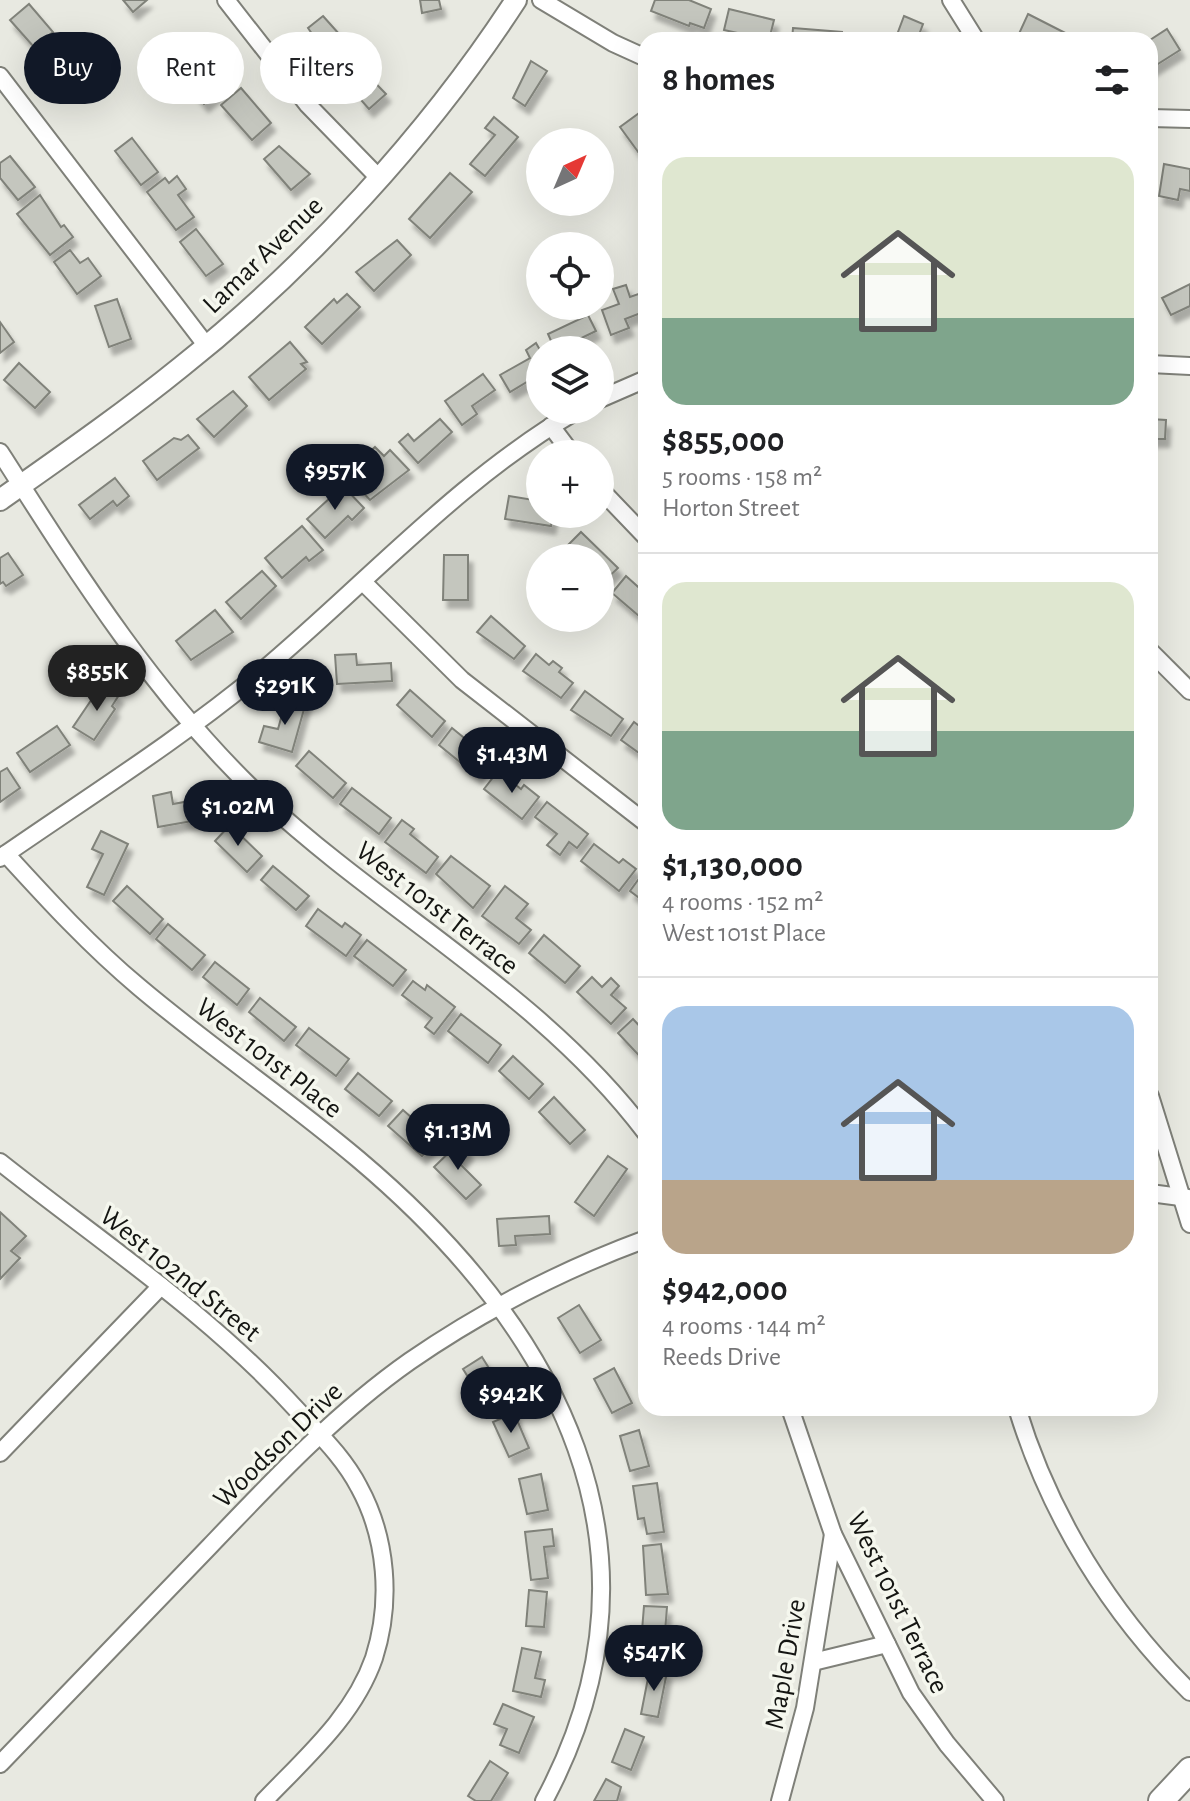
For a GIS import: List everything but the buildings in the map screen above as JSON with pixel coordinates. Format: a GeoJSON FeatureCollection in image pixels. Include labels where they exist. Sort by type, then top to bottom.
{"type":"FeatureCollection","features":[{"type":"Feature","properties":{"kind":"main road"},"geometry":{"type":"LineString","coordinates":[[1161,1801],[1190,1770]]}},
{"type":"Feature","properties":{"kind":"street"},"geometry":{"type":"LineString","coordinates":[[226,0],[308,105],[378,177]]}},
{"type":"Feature","properties":{"kind":"street","name":"Lamar Avenue"},"geometry":{"type":"LineString","coordinates":[[0,500],[106,425],[206,345],[308,252],[378,177],[443,99],[516,0]]}},
{"type":"Feature","properties":{"kind":"street"},"geometry":{"type":"LineString","coordinates":[[541,0],[638,54]]}},
{"type":"Feature","properties":{"kind":"street"},"geometry":{"type":"LineString","coordinates":[[951,0],[971,32]]}},
{"type":"Feature","properties":{"kind":"street"},"geometry":{"type":"LineString","coordinates":[[0,76],[206,345]]}},
{"type":"Feature","properties":{"kind":"street"},"geometry":{"type":"LineString","coordinates":[[1158,118],[1190,119]]}},
{"type":"Feature","properties":{"kind":"street"},"geometry":{"type":"LineString","coordinates":[[1158,364],[1190,366]]}},
{"type":"Feature","properties":{"kind":"street"},"geometry":{"type":"LineString","coordinates":[[614,393],[638,382]]}},
{"type":"Feature","properties":{"kind":"street"},"geometry":{"type":"LineString","coordinates":[[3,856],[192,725],[261,671],[471,482],[554,424]]}},
{"type":"Feature","properties":{"kind":"street"},"geometry":{"type":"LineString","coordinates":[[551,426],[562,440]]}},
{"type":"Feature","properties":{"kind":"street","name":"West 101st Terrace"},"geometry":{"type":"LineString","coordinates":[[0,452],[133,655],[192,725],[264,800],[553,1033],[638,1124]]}},
{"type":"Feature","properties":{"kind":"street"},"geometry":{"type":"LineString","coordinates":[[614,504],[638,529]]}},
{"type":"Feature","properties":{"kind":"street"},"geometry":{"type":"LineString","coordinates":[[363,582],[462,680],[638,817]]}},
{"type":"Feature","properties":{"kind":"street"},"geometry":{"type":"LineString","coordinates":[[1158,659],[1190,691]]}},
{"type":"Feature","properties":{"kind":"street","name":"West 101st Place"},"geometry":{"type":"LineString","coordinates":[[3,856],[138,986],[313,1123],[406,1203],[497,1307],[528,1348],[563,1410],[580,1455],[598,1534],[601,1611],[593,1680],[579,1726],[544,1801]]}},
{"type":"Feature","properties":{"kind":"street"},"geometry":{"type":"LineString","coordinates":[[1158,1119],[1186,1198],[1190,1224]]}},
{"type":"Feature","properties":{"kind":"street","name":"West 102nd Street"},"geometry":{"type":"LineString","coordinates":[[0,1162],[228,1340],[320,1435],[354,1478],[373,1518],[384,1574],[385,1605],[373,1659],[345,1714],[264,1801]]}},
{"type":"Feature","properties":{"kind":"street"},"geometry":{"type":"LineString","coordinates":[[1158,1194],[1186,1198]]}},
{"type":"Feature","properties":{"kind":"street","name":"Woodson Drive"},"geometry":{"type":"LineString","coordinates":[[0,1764],[320,1435],[408,1362],[543,1282],[638,1242]]}},
{"type":"Feature","properties":{"kind":"street"},"geometry":{"type":"LineString","coordinates":[[0,1453],[161,1286]]}},
{"type":"Feature","properties":{"kind":"street","name":"West 101st Terrace"},"geometry":{"type":"LineString","coordinates":[[793,1416],[833,1534],[911,1693],[947,1744],[995,1801]]}},
{"type":"Feature","properties":{"kind":"street"},"geometry":{"type":"LineString","coordinates":[[1020,1416],[1055,1505],[1087,1564],[1136,1634],[1190,1692]]}},
{"type":"Feature","properties":{"kind":"street","name":"Maple Drive"},"geometry":{"type":"LineString","coordinates":[[780,1801],[805,1708],[833,1534]]}},
{"type":"Feature","properties":{"kind":"street"},"geometry":{"type":"LineString","coordinates":[[813,1662],[887,1644]]}}]}
